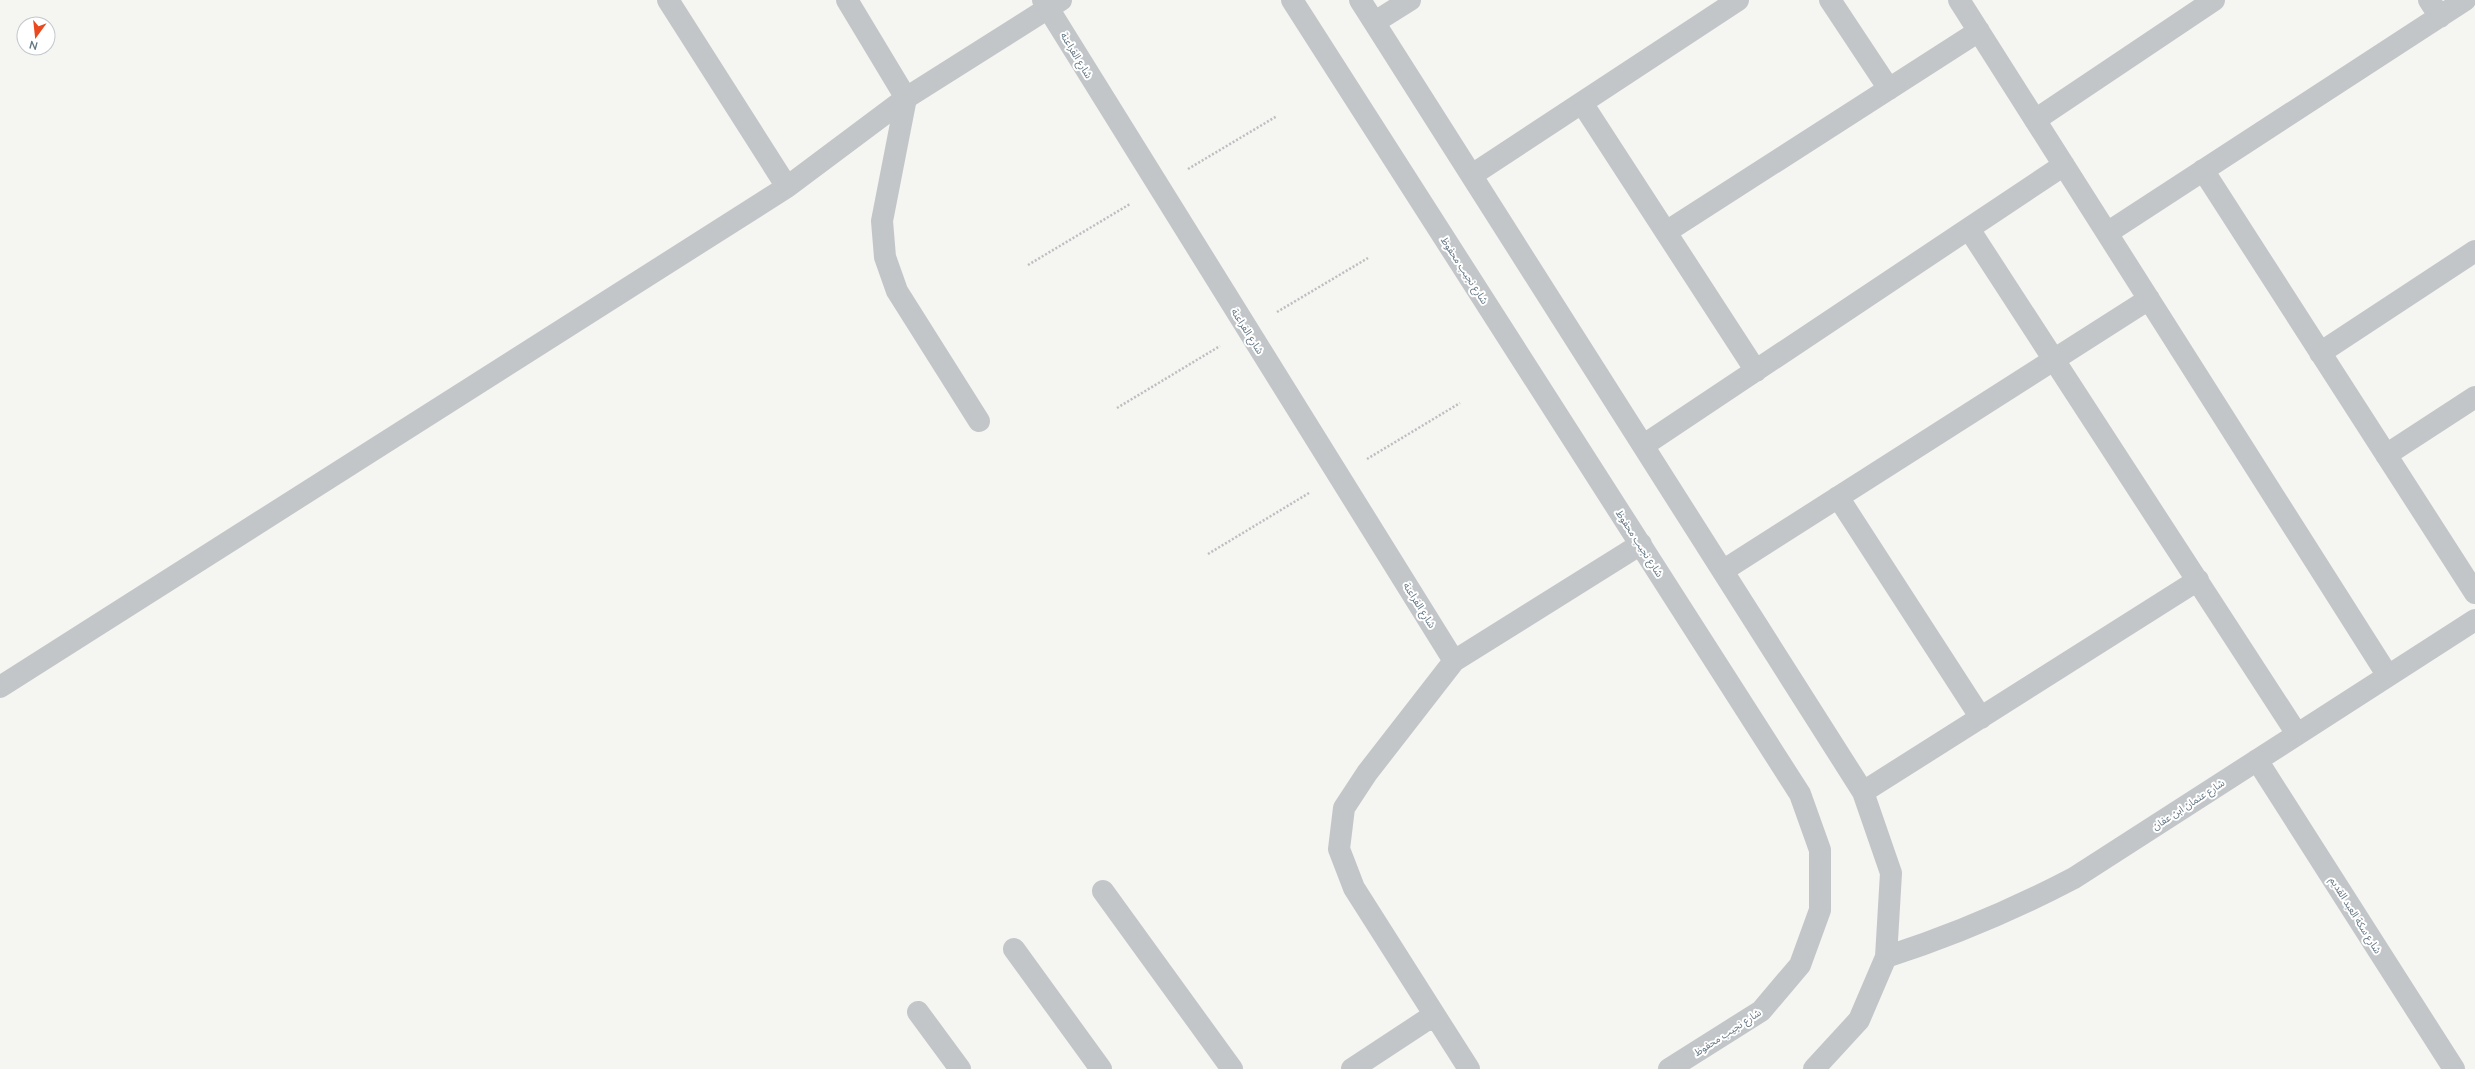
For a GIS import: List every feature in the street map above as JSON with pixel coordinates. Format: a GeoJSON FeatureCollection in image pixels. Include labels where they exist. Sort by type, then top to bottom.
{"type":"FeatureCollection","features":[{"type":"Feature","properties":{"kind":"street"},"geometry":{"type":"LineString","coordinates":[[668,0],[786,187]]}},
{"type":"Feature","properties":{"kind":"street"},"geometry":{"type":"LineString","coordinates":[[847,0],[906,98],[882,221],[885,257],[897,291],[979,421]]}},
{"type":"Feature","properties":{"kind":"street","name":"شارع نجيب محفوظ"},"geometry":{"type":"LineString","coordinates":[[1292,0],[1800,794],[1820,850],[1820,910],[1800,965],[1761,1011],[1669,1069]]}},
{"type":"Feature","properties":{"kind":"street"},"geometry":{"type":"LineString","coordinates":[[1360,0],[1864,792],[1891,872],[1886,957],[1859,1020],[1814,1069]]}},
{"type":"Feature","properties":{"kind":"street"},"geometry":{"type":"LineString","coordinates":[[1374,22],[1410,0]]}},
{"type":"Feature","properties":{"kind":"street"},"geometry":{"type":"LineString","coordinates":[[1472,175],[1738,0]]}},
{"type":"Feature","properties":{"kind":"street"},"geometry":{"type":"LineString","coordinates":[[1830,0],[1889,89]]}},
{"type":"Feature","properties":{"kind":"street"},"geometry":{"type":"LineString","coordinates":[[1959,0],[2388,676]]}},
{"type":"Feature","properties":{"kind":"street"},"geometry":{"type":"LineString","coordinates":[[2035,120],[2214,0]]}},
{"type":"Feature","properties":{"kind":"street"},"geometry":{"type":"LineString","coordinates":[[2107,233],[2203,170],[2434,8],[2465,0]]}},
{"type":"Feature","properties":{"kind":"street"},"geometry":{"type":"LineString","coordinates":[[0,687],[786,187],[906,98],[1051,3]]}},
{"type":"Feature","properties":{"kind":"street","name":"شارع الفراعنة"},"geometry":{"type":"LineString","coordinates":[[1051,3],[1454,660]]}},
{"type":"Feature","properties":{"kind":"street"},"geometry":{"type":"LineString","coordinates":[[1666,232],[1979,31]]}},
{"type":"Feature","properties":{"kind":"street"},"geometry":{"type":"LineString","coordinates":[[1582,103],[1756,370]]}},
{"type":"Feature","properties":{"kind":"street"},"geometry":{"type":"LineString","coordinates":[[1644,445],[2064,166]]}},
{"type":"Feature","properties":{"kind":"street"},"geometry":{"type":"LineString","coordinates":[[2203,170],[2475,593]]}},
{"type":"Feature","properties":{"kind":"street"},"geometry":{"type":"LineString","coordinates":[[1969,229],[2055,359],[2297,734]]}},
{"type":"Feature","properties":{"kind":"street"},"geometry":{"type":"LineString","coordinates":[[2320,353],[2475,251]]}},
{"type":"Feature","properties":{"kind":"street"},"geometry":{"type":"LineString","coordinates":[[1724,570],[2149,299]]}},
{"type":"Feature","properties":{"kind":"street"},"geometry":{"type":"LineString","coordinates":[[2386,455],[2475,397]]}},
{"type":"Feature","properties":{"kind":"street"},"geometry":{"type":"LineString","coordinates":[[1838,498],[1981,718]]}},
{"type":"Feature","properties":{"kind":"street"},"geometry":{"type":"LineString","coordinates":[[1469,1069],[1354,888],[1339,849],[1344,808],[1367,773],[1454,660],[1641,544]]}},
{"type":"Feature","properties":{"kind":"street"},"geometry":{"type":"LineString","coordinates":[[1864,792],[2198,580]]}},
{"type":"Feature","properties":{"kind":"street","name":"شارع عثمان ابن عفان"},"geometry":{"type":"LineString","coordinates":[[1886,957],[1971,927],[2013,910],[2074,878],[2475,620]]}},
{"type":"Feature","properties":{"kind":"street","name":"شارع سكة العبد القديم"},"geometry":{"type":"LineString","coordinates":[[2257,760],[2454,1069]]}},
{"type":"Feature","properties":{"kind":"street"},"geometry":{"type":"LineString","coordinates":[[1103,890],[1232,1069]]}},
{"type":"Feature","properties":{"kind":"street"},"geometry":{"type":"LineString","coordinates":[[1014,949],[1101,1069]]}},
{"type":"Feature","properties":{"kind":"street"},"geometry":{"type":"LineString","coordinates":[[918,1012],[960,1069]]}},
{"type":"Feature","properties":{"kind":"street"},"geometry":{"type":"LineString","coordinates":[[1352,1069],[1434,1015]]}}]}
